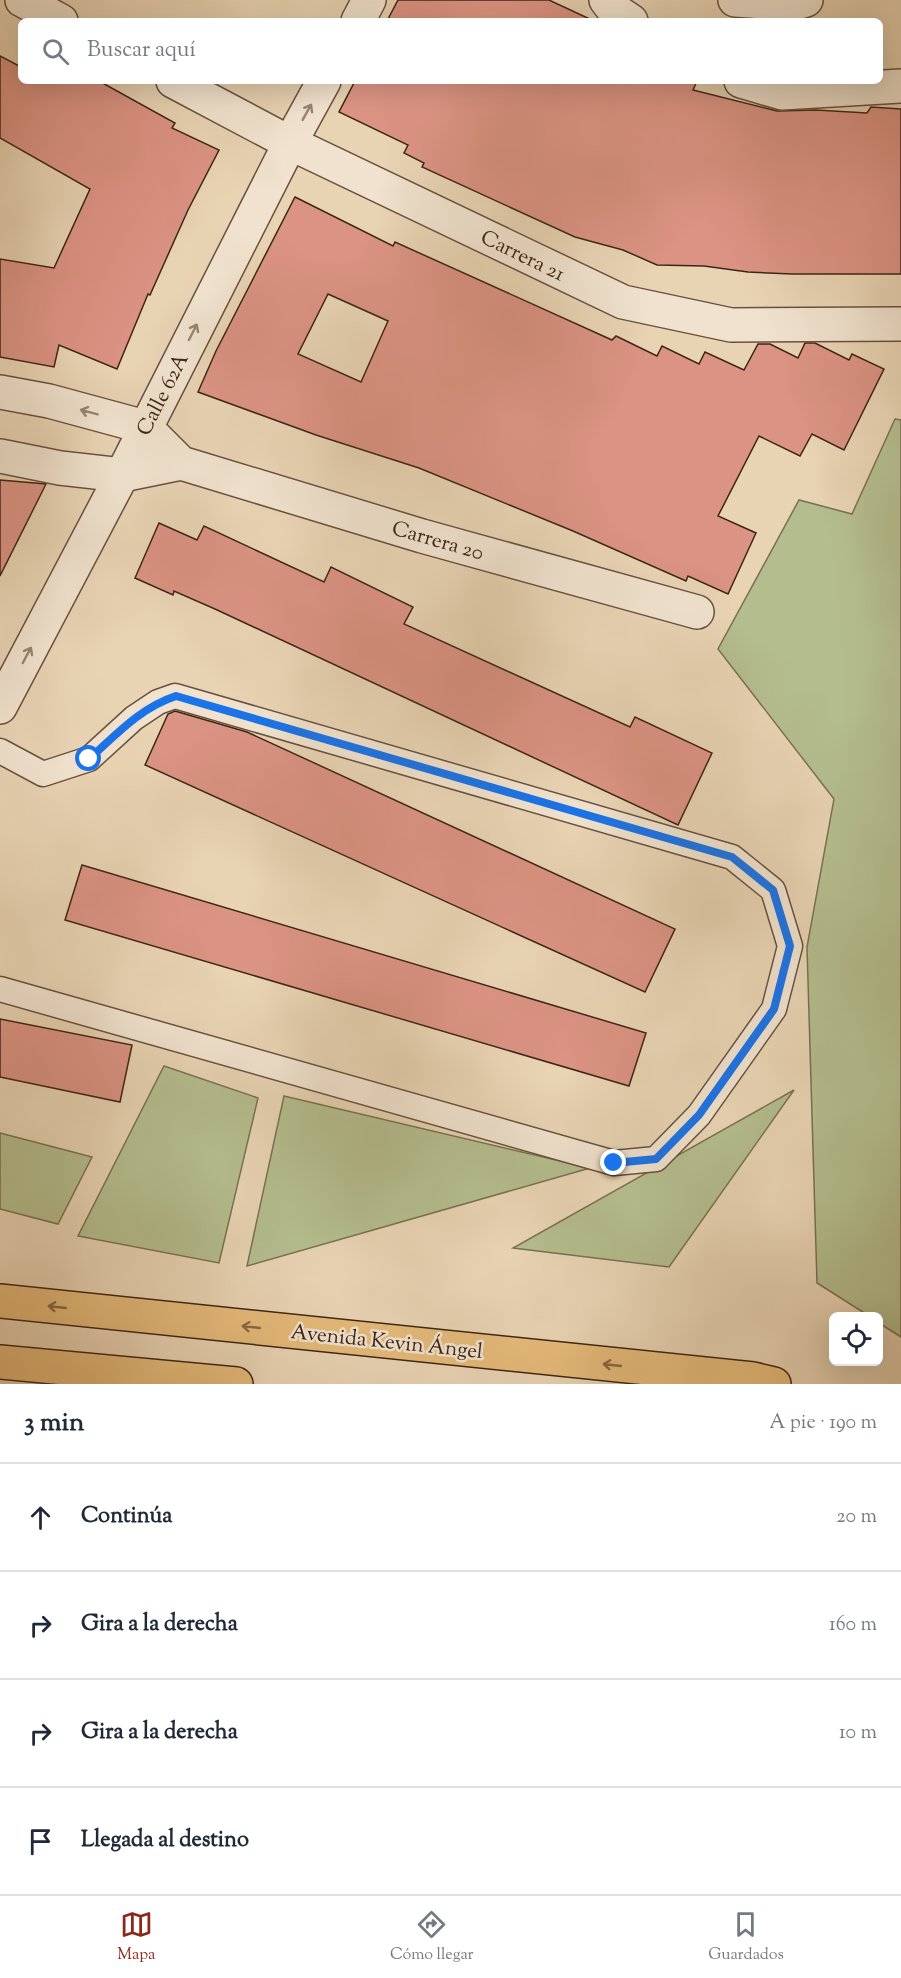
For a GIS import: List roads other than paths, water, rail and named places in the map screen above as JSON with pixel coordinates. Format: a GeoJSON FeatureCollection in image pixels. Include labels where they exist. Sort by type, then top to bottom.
{"type":"FeatureCollection","features":[{"type":"Feature","properties":{"kind":"main road","name":"Avenida Kevin Ángel"},"geometry":{"type":"LineString","coordinates":[[0,1301],[753,1379],[774,1384]]}},
{"type":"Feature","properties":{"kind":"main road"},"geometry":{"type":"LineString","coordinates":[[0,1362],[236,1384]]}},
{"type":"Feature","properties":{"kind":"street"},"geometry":{"type":"LineString","coordinates":[[22,0],[55,18]]}},
{"type":"Feature","properties":{"kind":"street"},"geometry":{"type":"LineString","coordinates":[[360,18],[369,0]]}},
{"type":"Feature","properties":{"kind":"street"},"geometry":{"type":"LineString","coordinates":[[606,0],[613,9],[626,18]]}},
{"type":"Feature","properties":{"kind":"street"},"geometry":{"type":"LineString","coordinates":[[735,0],[793,4],[806,0]]}},
{"type":"Feature","properties":{"kind":"street","name":"Carrera 21"},"geometry":{"type":"LineString","coordinates":[[179,84],[290,143],[623,302],[731,325],[901,324]]}},
{"type":"Feature","properties":{"kind":"street","name":"Calle 62A"},"geometry":{"type":"LineString","coordinates":[[0,707],[122,476],[290,143],[322,84]]}},
{"type":"Feature","properties":{"kind":"street"},"geometry":{"type":"LineString","coordinates":[[751,84],[782,93],[901,86]]}},
{"type":"Feature","properties":{"kind":"street"},"geometry":{"type":"LineString","coordinates":[[0,392],[49,401],[145,427]]}},
{"type":"Feature","properties":{"kind":"street","name":"Carrera 20"},"geometry":{"type":"LineString","coordinates":[[145,427],[181,464]]}},
{"type":"Feature","properties":{"kind":"street","name":"Carrera 20"},"geometry":{"type":"LineString","coordinates":[[0,456],[60,468],[122,476],[181,464],[422,536],[697,612]]}},
{"type":"Feature","properties":{"kind":"lane"},"geometry":{"type":"LineString","coordinates":[[0,751],[43,774],[89,759],[134,718],[158,702],[176,696],[732,857],[773,890],[790,946],[774,1009],[699,1115],[656,1159],[614,1163],[0,989]]}}]}
